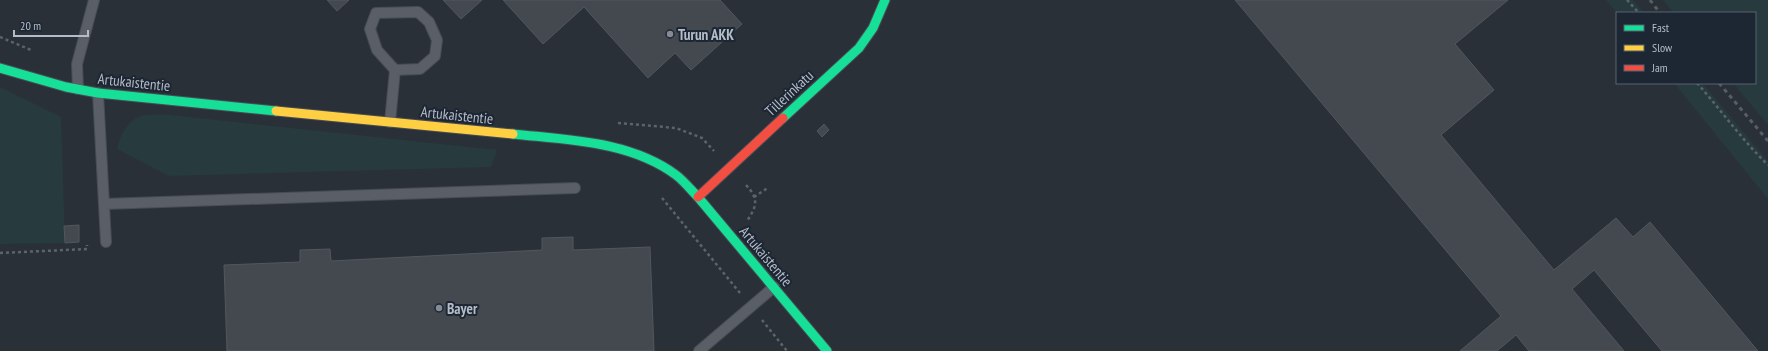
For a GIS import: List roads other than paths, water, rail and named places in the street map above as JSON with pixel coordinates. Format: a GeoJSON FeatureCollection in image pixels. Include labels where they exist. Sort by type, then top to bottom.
{"type":"FeatureCollection","features":[{"type":"Feature","properties":{"kind":"street","name":"Tillerinkatu"},"geometry":{"type":"LineString","coordinates":[[698,197],[859,48],[873,28],[885,0]]}},
{"type":"Feature","properties":{"kind":"street","name":"Artukaistentie"},"geometry":{"type":"LineString","coordinates":[[0,68],[98,93],[590,142],[625,150],[660,164],[677,176],[698,197],[827,351]]}},
{"type":"Feature","properties":{"kind":"lane"},"geometry":{"type":"LineString","coordinates":[[78,89],[77,64],[94,0]]}},
{"type":"Feature","properties":{"kind":"lane"},"geometry":{"type":"LineString","coordinates":[[418,12],[429,22],[437,40],[435,56],[420,69],[396,70],[376,50],[370,29],[376,13],[418,12]]}},
{"type":"Feature","properties":{"kind":"lane"},"geometry":{"type":"LineString","coordinates":[[390,122],[396,70]]}},
{"type":"Feature","properties":{"kind":"lane"},"geometry":{"type":"LineString","coordinates":[[98,93],[106,242]]}},
{"type":"Feature","properties":{"kind":"lane"},"geometry":{"type":"LineString","coordinates":[[104,204],[575,188]]}},
{"type":"Feature","properties":{"kind":"lane"},"geometry":{"type":"LineString","coordinates":[[699,351],[774,287]]}},
{"type":"Feature","properties":{"kind":"railway"},"geometry":{"type":"LineString","coordinates":[[1650,0],[1659,12]]}},
{"type":"Feature","properties":{"kind":"railway"},"geometry":{"type":"LineString","coordinates":[[1720,84],[1768,141]]}},
{"type":"Feature","properties":{"kind":"place","name":"Turun AKK"},"geometry":{"type":"Point","coordinates":[670,34]}},
{"type":"Feature","properties":{"kind":"place","name":"Bayer"},"geometry":{"type":"Point","coordinates":[439,308]}}]}
